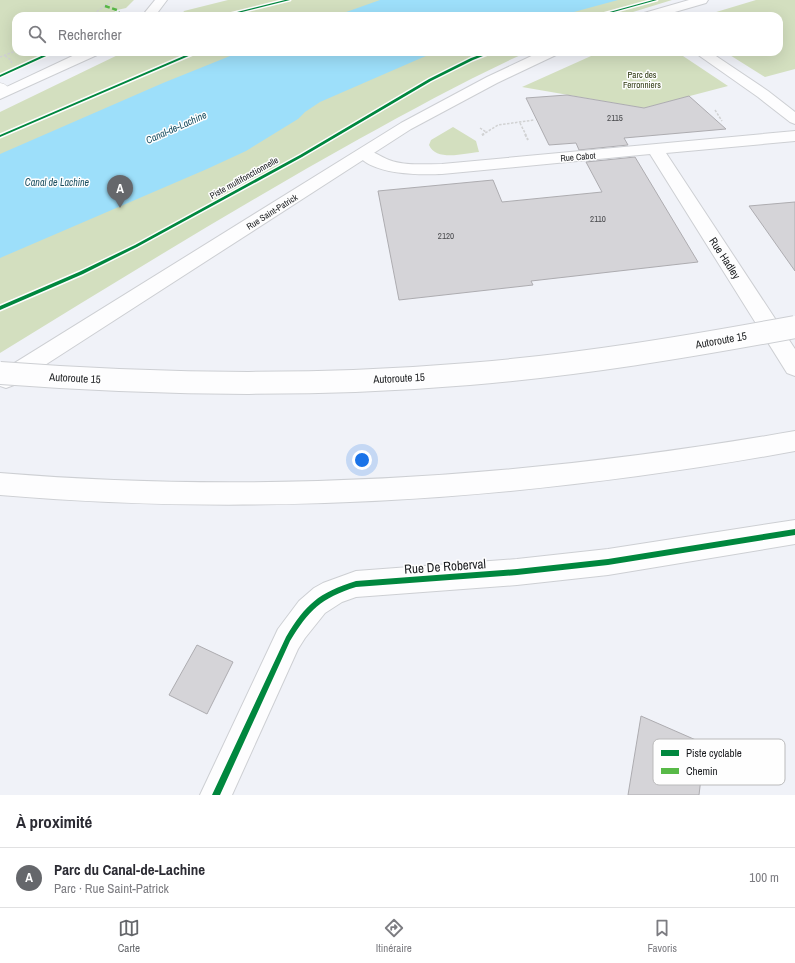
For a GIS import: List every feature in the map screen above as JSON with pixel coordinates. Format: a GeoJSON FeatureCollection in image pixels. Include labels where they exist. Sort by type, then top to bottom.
{"type":"FeatureCollection","features":[{"type":"Feature","properties":{"kind":"main road"},"geometry":{"type":"LineString","coordinates":[[151,12],[161,0]]}},
{"type":"Feature","properties":{"kind":"main road"},"geometry":{"type":"LineString","coordinates":[[662,12],[702,0]]}},
{"type":"Feature","properties":{"kind":"main road"},"geometry":{"type":"LineString","coordinates":[[2,91],[83,56]]}},
{"type":"Feature","properties":{"kind":"main road","name":"Rue Saint-Patrick"},"geometry":{"type":"LineString","coordinates":[[0,383],[406,126],[498,77],[543,56]]}},
{"type":"Feature","properties":{"kind":"main road"},"geometry":{"type":"LineString","coordinates":[[707,56],[757,90],[795,119]]}},
{"type":"Feature","properties":{"kind":"main road","name":"Rue Cabot"},"geometry":{"type":"LineString","coordinates":[[364,154],[380,163],[394,168],[430,170],[795,136]]}},
{"type":"Feature","properties":{"kind":"main road","name":"Rue Hadley"},"geometry":{"type":"LineString","coordinates":[[655,149],[795,367]]}},
{"type":"Feature","properties":{"kind":"main road","name":"Autoroute 15"},"geometry":{"type":"LineString","coordinates":[[0,373],[102,380],[250,383],[405,378],[477,373],[601,359],[795,327]]}},
{"type":"Feature","properties":{"kind":"main road"},"geometry":{"type":"LineString","coordinates":[[0,484],[85,490],[173,493],[343,492],[501,483],[610,471],[717,455],[795,441]]}},
{"type":"Feature","properties":{"kind":"main road","name":"Rue De Roberval"},"geometry":{"type":"LineString","coordinates":[[216,795],[288,639],[310,608],[322,597],[339,589],[356,584],[516,572],[608,562],[795,532]]}},
{"type":"Feature","properties":{"kind":"path"},"geometry":{"type":"LineString","coordinates":[[96,12],[114,0]]}},
{"type":"Feature","properties":{"kind":"path"},"geometry":{"type":"LineString","coordinates":[[0,57],[12,53]]}},
{"type":"Feature","properties":{"kind":"path"},"geometry":{"type":"LineString","coordinates":[[715,110],[724,124]]}},
{"type":"Feature","properties":{"kind":"path"},"geometry":{"type":"LineString","coordinates":[[482,134],[498,125],[534,120]]}},
{"type":"Feature","properties":{"kind":"path"},"geometry":{"type":"LineString","coordinates":[[520,123],[529,143]]}},
{"type":"Feature","properties":{"kind":"path"},"geometry":{"type":"LineString","coordinates":[[480,128],[486,132]]}},
{"type":"Feature","properties":{"kind":"green space"},"geometry":{"type":"Polygon","coordinates":[[[0,0],[134,0],[126,8],[114,12],[12,12],[12,56],[39,56],[0,74],[0,0]]]}},
{"type":"Feature","properties":{"kind":"green space"},"geometry":{"type":"Polygon","coordinates":[[[228,0],[672,0],[633,12],[184,11],[228,0]]]}},
{"type":"Feature","properties":{"kind":"green space"},"geometry":{"type":"Polygon","coordinates":[[[756,0],[795,0],[795,69],[765,77],[731,56],[783,56],[783,12],[716,12],[756,0]]]}},
{"type":"Feature","properties":{"kind":"green space"},"geometry":{"type":"Polygon","coordinates":[[[116,56],[519,56],[380,127],[313,165],[178,244],[0,353],[0,112],[116,56]]]}},
{"type":"Feature","properties":{"kind":"green space","name":"Parc des Ferronniers"},"geometry":{"type":"Polygon","coordinates":[[[591,56],[683,56],[728,86],[644,108],[522,87],[591,56]]]}},
{"type":"Feature","properties":{"kind":"green space"},"geometry":{"type":"Polygon","coordinates":[[[453,127],[476,141],[479,152],[459,155],[444,155],[433,150],[429,145],[431,140],[453,127]]]}},
{"type":"Feature","properties":{"kind":"water"},"geometry":{"type":"Polygon","coordinates":[[[380,0],[618,0],[574,12],[346,12],[380,0]]]}},
{"type":"Feature","properties":{"kind":"water","name":"Canal de Lachine"},"geometry":{"type":"Polygon","coordinates":[[[230,56],[426,56],[320,102],[305,112],[298,119],[246,151],[0,258],[0,154],[163,83],[230,56]]]}},
{"type":"Feature","properties":{"kind":"building"},"geometry":{"type":"Polygon","coordinates":[[[567,95],[644,108],[689,96],[726,129],[624,138],[628,145],[579,150],[576,143],[549,145],[526,98],[567,95]]]}},
{"type":"Feature","properties":{"kind":"building"},"geometry":{"type":"Polygon","coordinates":[[[635,157],[698,262],[531,281],[533,285],[399,300],[378,191],[493,180],[502,202],[602,192],[586,162],[635,157]]]}},
{"type":"Feature","properties":{"kind":"building"},"geometry":{"type":"Polygon","coordinates":[[[795,202],[795,271],[749,206],[795,202]]]}},
{"type":"Feature","properties":{"kind":"building"},"geometry":{"type":"Polygon","coordinates":[[[197,645],[233,662],[207,714],[169,695],[197,645]]]}},
{"type":"Feature","properties":{"kind":"building"},"geometry":{"type":"Polygon","coordinates":[[[641,716],[694,739],[653,739],[653,785],[700,785],[699,795],[628,795],[641,716]]]}},
{"type":"Feature","properties":{"kind":"marked path"},"geometry":{"type":"LineString","coordinates":[[105,6],[117,10],[118,12]]}},
{"type":"Feature","properties":{"kind":"cycle path"},"geometry":{"type":"LineString","coordinates":[[239,12],[289,0]]}},
{"type":"Feature","properties":{"kind":"cycle path"},"geometry":{"type":"LineString","coordinates":[[611,12],[656,0]]}},
{"type":"Feature","properties":{"kind":"cycle path"},"geometry":{"type":"LineString","coordinates":[[0,76],[44,56]]}},
{"type":"Feature","properties":{"kind":"cycle path"},"geometry":{"type":"LineString","coordinates":[[0,136],[187,56]]}},
{"type":"Feature","properties":{"kind":"cycle path","name":"Piste multifonctionnelle"},"geometry":{"type":"LineString","coordinates":[[0,308],[81,273],[136,246],[301,156],[430,80],[480,56]]}},
{"type":"Feature","properties":{"kind":"cycle path"},"geometry":{"type":"LineString","coordinates":[[216,795],[288,639],[308,610],[324,597],[333,592],[356,584],[517,572],[608,562],[795,532]]}},
{"type":"Feature","properties":{"kind":"place","name":"Parc du Canal-de-Lachine"},"geometry":{"type":"Point","coordinates":[120,208]}},
{"type":"Feature","properties":{"kind":"water label","name":"Canal-de-Lachine"},"geometry":{"type":"Point","coordinates":[176,127]}}]}
